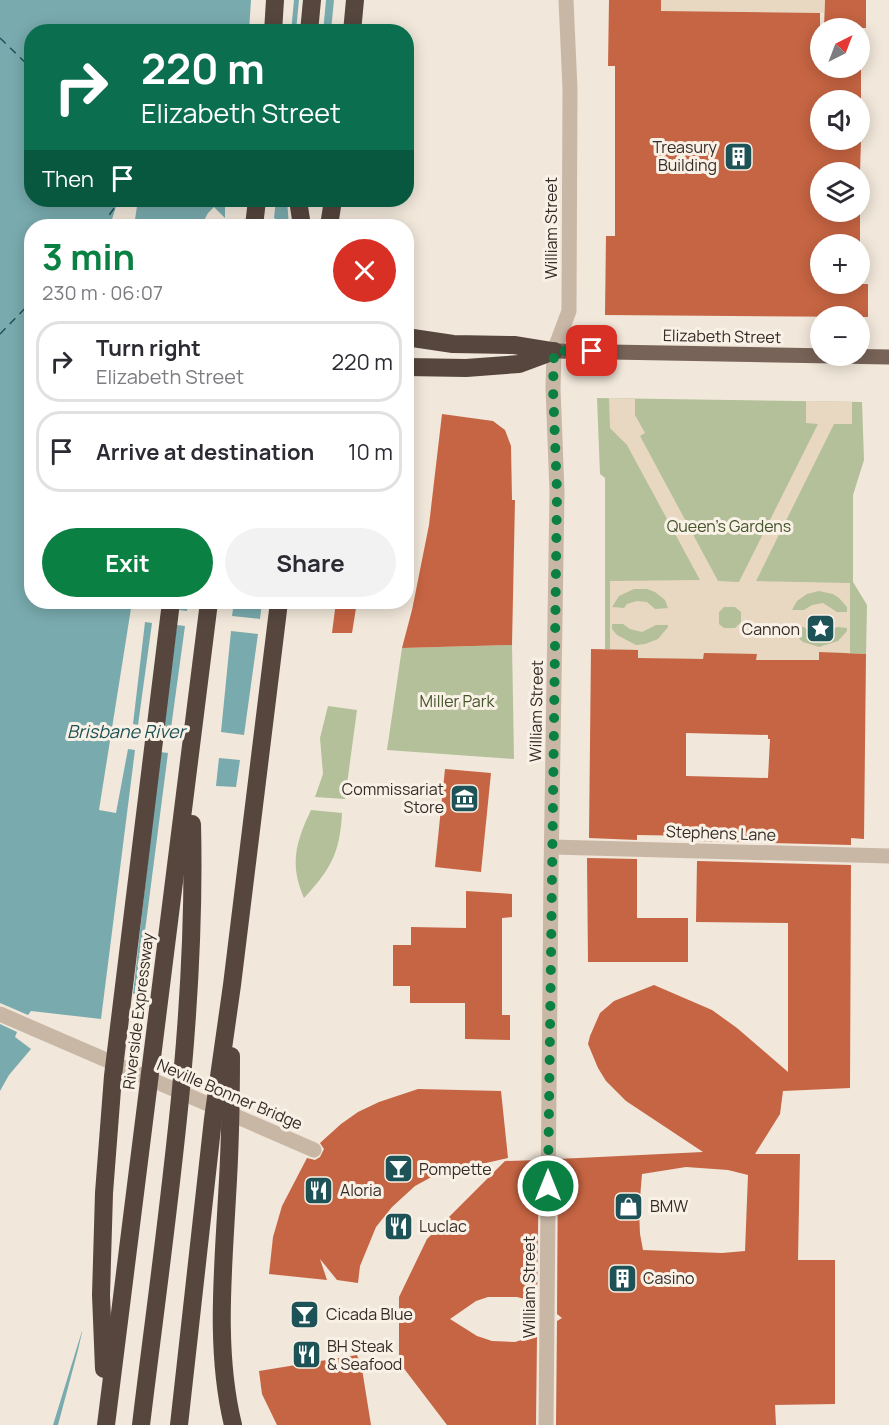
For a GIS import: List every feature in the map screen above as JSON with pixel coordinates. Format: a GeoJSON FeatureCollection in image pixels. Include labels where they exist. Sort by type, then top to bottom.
{"type":"FeatureCollection","features":[{"type":"Feature","properties":{"kind":"highway"},"geometry":{"type":"LineString","coordinates":[[274,24],[275,0]]}},
{"type":"Feature","properties":{"kind":"highway"},"geometry":{"type":"LineString","coordinates":[[310,24],[312,0]]}},
{"type":"Feature","properties":{"kind":"highway"},"geometry":{"type":"LineString","coordinates":[[353,24],[356,0]]}},
{"type":"Feature","properties":{"kind":"highway"},"geometry":{"type":"LineString","coordinates":[[414,338],[466,345],[514,345],[554,351]]}},
{"type":"Feature","properties":{"kind":"highway"},"geometry":{"type":"LineString","coordinates":[[414,368],[466,368],[519,364],[554,351]]}},
{"type":"Feature","properties":{"kind":"highway"},"geometry":{"type":"LineString","coordinates":[[106,1423],[101,1295],[104,1193],[113,1076],[170,609]]}},
{"type":"Feature","properties":{"kind":"highway","name":"Riverside Expressway"},"geometry":{"type":"LineString","coordinates":[[106,1423],[208,609]]}},
{"type":"Feature","properties":{"kind":"highway"},"geometry":{"type":"LineString","coordinates":[[179,1425],[213,1119],[232,985],[278,609]]}},
{"type":"Feature","properties":{"kind":"highway"},"geometry":{"type":"LineString","coordinates":[[141,1425],[173,1159],[184,1035],[192,912],[190,765]]}},
{"type":"Feature","properties":{"kind":"highway"},"geometry":{"type":"LineString","coordinates":[[232,985],[230,1145],[222,1308],[224,1360],[233,1425]]}},
{"type":"Feature","properties":{"kind":"main road","name":"Elizabeth Street"},"geometry":{"type":"LineString","coordinates":[[554,351],[889,357]]}},
{"type":"Feature","properties":{"kind":"street","name":"William Street"},"geometry":{"type":"LineString","coordinates":[[546,1425],[557,492],[553,388],[554,351],[569,311],[570,89],[566,0]]}},
{"type":"Feature","properties":{"kind":"street","name":"Stephens Lane"},"geometry":{"type":"LineString","coordinates":[[552,847],[889,856]]}},
{"type":"Feature","properties":{"kind":"street","name":"Neville Bonner Bridge"},"geometry":{"type":"LineString","coordinates":[[0,1014],[314,1150]]}},
{"type":"Feature","properties":{"kind":"green space","name":"Queen's Gardens"},"geometry":{"type":"Polygon","coordinates":[[[597,398],[862,402],[864,460],[853,495],[853,582],[867,605],[866,654],[820,652],[756,660],[756,654],[704,653],[703,659],[638,658],[638,650],[605,649],[605,478],[600,474],[597,398]]]}},
{"type":"Feature","properties":{"kind":"green space","name":"Miller Park"},"geometry":{"type":"Polygon","coordinates":[[[512,645],[514,759],[387,750],[402,648],[512,645]]]}},
{"type":"Feature","properties":{"kind":"green space"},"geometry":{"type":"Polygon","coordinates":[[[328,706],[357,710],[345,799],[315,797],[323,774],[320,738],[328,706]]]}},
{"type":"Feature","properties":{"kind":"green space"},"geometry":{"type":"Polygon","coordinates":[[[311,810],[342,813],[341,827],[336,849],[327,869],[304,898],[299,886],[296,853],[301,832],[311,810]]]}},
{"type":"Feature","properties":{"kind":"shaded area"},"geometry":{"type":"Polygon","coordinates":[[[661,0],[825,0],[824,13],[661,11],[661,0]]]}},
{"type":"Feature","properties":{"kind":"shaded area"},"geometry":{"type":"Polygon","coordinates":[[[609,398],[635,399],[635,415],[645,433],[640,436],[718,581],[739,582],[818,424],[806,423],[806,401],[852,402],[852,424],[834,424],[756,581],[850,583],[850,653],[820,652],[819,660],[756,660],[756,654],[704,653],[703,659],[638,658],[638,650],[610,649],[610,581],[700,580],[627,445],[610,428],[609,398]],[[634,589],[619,596],[612,607],[624,608],[627,604],[637,601],[647,602],[655,609],[668,608],[665,600],[647,589],[634,589]],[[819,591],[807,594],[797,601],[792,610],[804,610],[812,605],[823,603],[837,612],[847,612],[847,607],[833,594],[819,591]],[[724,607],[719,612],[719,624],[724,628],[735,628],[741,622],[741,612],[735,607],[724,607]],[[612,624],[612,629],[617,635],[636,645],[645,644],[658,639],[668,625],[656,625],[642,632],[630,629],[623,624],[612,624]],[[791,627],[795,635],[803,642],[819,647],[838,641],[847,628],[837,627],[826,635],[820,635],[813,634],[804,627],[791,627]]]}},
{"type":"Feature","properties":{"kind":"water","name":"Brisbane River"},"geometry":{"type":"Polygon","coordinates":[[[0,0],[347,0],[345,24],[24,24],[24,207],[324,207],[322,219],[24,219],[24,609],[272,609],[227,904],[112,1200],[78,1350],[58,1425],[0,1425],[0,0]]]}},
{"type":"Feature","properties":{"kind":"pier"},"geometry":{"type":"Polygon","coordinates":[[[251,0],[294,0],[292,24],[249,24],[251,0]]]}},
{"type":"Feature","properties":{"kind":"pier"},"geometry":{"type":"Polygon","coordinates":[[[299,0],[326,0],[324,24],[297,24],[299,0]]]}},
{"type":"Feature","properties":{"kind":"pier"},"geometry":{"type":"Polygon","coordinates":[[[334,0],[350,0],[348,24],[332,24],[334,0]]]}},
{"type":"Feature","properties":{"kind":"pier"},"geometry":{"type":"Polygon","coordinates":[[[116,207],[137,207],[135,219],[112,219],[116,207]]]}},
{"type":"Feature","properties":{"kind":"pier"},"geometry":{"type":"Polygon","coordinates":[[[214,207],[225,218],[225,207],[275,207],[276,219],[205,219],[214,207]]]}},
{"type":"Feature","properties":{"kind":"pier"},"geometry":{"type":"Polygon","coordinates":[[[288,207],[327,207],[325,219],[288,219],[288,207]]]}},
{"type":"Feature","properties":{"kind":"pier"},"geometry":{"type":"Polygon","coordinates":[[[131,609],[187,611],[187,609],[233,609],[232,616],[260,619],[261,609],[275,609],[230,905],[165,1084],[114,1201],[82,1345],[82,1331],[53,1425],[0,1425],[0,1091],[9,1075],[31,1049],[15,1037],[17,1032],[0,1024],[0,1003],[28,1015],[31,1011],[101,1019],[135,750],[128,749],[116,813],[99,810],[131,609]],[[145,622],[133,724],[138,725],[152,623],[145,622]],[[177,625],[163,727],[171,728],[185,626],[177,625]],[[231,631],[221,732],[244,735],[258,634],[231,631]],[[160,752],[133,994],[137,993],[168,753],[160,752]],[[219,758],[216,786],[236,787],[240,760],[219,758]]]}},
{"type":"Feature","properties":{"kind":"building","name":"Treasury Building"},"geometry":{"type":"Polygon","coordinates":[[[609,0],[661,0],[661,11],[820,13],[820,18],[810,18],[810,78],[861,78],[861,90],[810,90],[810,150],[861,150],[860,162],[810,162],[810,222],[860,222],[860,234],[810,234],[810,294],[868,294],[868,306],[810,306],[810,317],[605,315],[606,236],[615,236],[615,66],[608,66],[609,0]]]}},
{"type":"Feature","properties":{"kind":"building"},"geometry":{"type":"Polygon","coordinates":[[[825,0],[866,0],[866,18],[824,18],[825,0]]]}},
{"type":"Feature","properties":{"kind":"building"},"geometry":{"type":"Polygon","coordinates":[[[442,414],[493,421],[505,430],[511,446],[512,500],[515,500],[512,645],[402,648],[414,609],[429,525],[442,414]]]}},
{"type":"Feature","properties":{"kind":"building"},"geometry":{"type":"Polygon","coordinates":[[[335,609],[356,609],[352,633],[332,633],[335,609]]]}},
{"type":"Feature","properties":{"kind":"building"},"geometry":{"type":"Polygon","coordinates":[[[591,649],[638,650],[638,658],[703,659],[704,653],[757,654],[756,660],[819,660],[819,652],[866,654],[864,839],[851,838],[851,845],[697,841],[697,836],[637,835],[637,840],[589,838],[591,649]],[[686,733],[686,776],[768,778],[770,739],[768,735],[686,733]]]}},
{"type":"Feature","properties":{"kind":"building","name":"Commissariat Store"},"geometry":{"type":"Polygon","coordinates":[[[445,769],[491,773],[481,872],[435,867],[445,769]]]}},
{"type":"Feature","properties":{"kind":"building"},"geometry":{"type":"Polygon","coordinates":[[[587,858],[637,859],[637,918],[688,918],[688,962],[588,962],[587,858]]]}},
{"type":"Feature","properties":{"kind":"building"},"geometry":{"type":"Polygon","coordinates":[[[697,861],[851,865],[850,1088],[783,1091],[780,1114],[755,1154],[800,1154],[798,1260],[835,1260],[835,1404],[775,1405],[776,1425],[556,1425],[557,1321],[562,1318],[557,1314],[558,1159],[703,1152],[626,1101],[606,1081],[588,1044],[600,1013],[614,1001],[654,985],[712,1010],[737,1028],[788,1072],[788,923],[696,922],[697,861]],[[686,1167],[642,1174],[639,1210],[643,1250],[722,1253],[745,1251],[748,1175],[728,1170],[686,1167]]]}},
{"type":"Feature","properties":{"kind":"building"},"geometry":{"type":"Polygon","coordinates":[[[466,891],[512,894],[512,917],[502,918],[502,1015],[510,1015],[510,1040],[465,1039],[465,1003],[410,1003],[410,986],[393,986],[393,945],[411,945],[411,927],[466,928],[466,891]]]}},
{"type":"Feature","properties":{"kind":"building"},"geometry":{"type":"Polygon","coordinates":[[[418,1089],[501,1091],[508,1158],[437,1174],[415,1186],[392,1207],[376,1227],[360,1266],[358,1283],[337,1280],[320,1259],[327,1280],[269,1274],[273,1237],[282,1206],[307,1158],[315,1160],[320,1157],[324,1149],[320,1143],[358,1112],[379,1102],[418,1089]]]}},
{"type":"Feature","properties":{"kind":"building"},"geometry":{"type":"Polygon","coordinates":[[[539,1160],[537,1302],[517,1297],[488,1297],[476,1301],[450,1319],[477,1336],[492,1341],[515,1342],[537,1335],[536,1425],[447,1425],[399,1362],[399,1297],[427,1239],[505,1161],[539,1160]]]}},
{"type":"Feature","properties":{"kind":"building"},"geometry":{"type":"Polygon","coordinates":[[[357,1355],[362,1369],[371,1425],[277,1425],[262,1394],[259,1371],[357,1355]]]}},
{"type":"Feature","properties":{"kind":"ferry route"},"geometry":{"type":"LineString","coordinates":[[0,38],[24,61]]}},
{"type":"Feature","properties":{"kind":"ferry route"},"geometry":{"type":"LineString","coordinates":[[106,219],[115,207]]}},
{"type":"Feature","properties":{"kind":"ferry route"},"geometry":{"type":"LineString","coordinates":[[0,334],[24,309]]}},
{"type":"Feature","properties":{"kind":"place","name":"Treasury Building"},"geometry":{"type":"Point","coordinates":[738,156]}},
{"type":"Feature","properties":{"kind":"place","name":"Cannon"},"geometry":{"type":"Point","coordinates":[821,629]}},
{"type":"Feature","properties":{"kind":"place","name":"Commissariat Store"},"geometry":{"type":"Point","coordinates":[465,798]}},
{"type":"Feature","properties":{"kind":"place","name":"Pompette"},"geometry":{"type":"Point","coordinates":[398,1169]}},
{"type":"Feature","properties":{"kind":"place","name":"Aloria"},"geometry":{"type":"Point","coordinates":[319,1190]}},
{"type":"Feature","properties":{"kind":"place","name":"BMW"},"geometry":{"type":"Point","coordinates":[629,1206]}},
{"type":"Feature","properties":{"kind":"place","name":"Luclac"},"geometry":{"type":"Point","coordinates":[398,1226]}},
{"type":"Feature","properties":{"kind":"place","name":"Casino"},"geometry":{"type":"Point","coordinates":[622,1278]}},
{"type":"Feature","properties":{"kind":"place","name":"Cicada Blue"},"geometry":{"type":"Point","coordinates":[305,1314]}},
{"type":"Feature","properties":{"kind":"place","name":"BH Steak & Seafood"},"geometry":{"type":"Point","coordinates":[306,1355]}},
{"type":"Feature","properties":{"kind":"route"},"geometry":{"type":"LineString","coordinates":[[548,1186],[557,492],[554,351],[592,351]]}}]}
